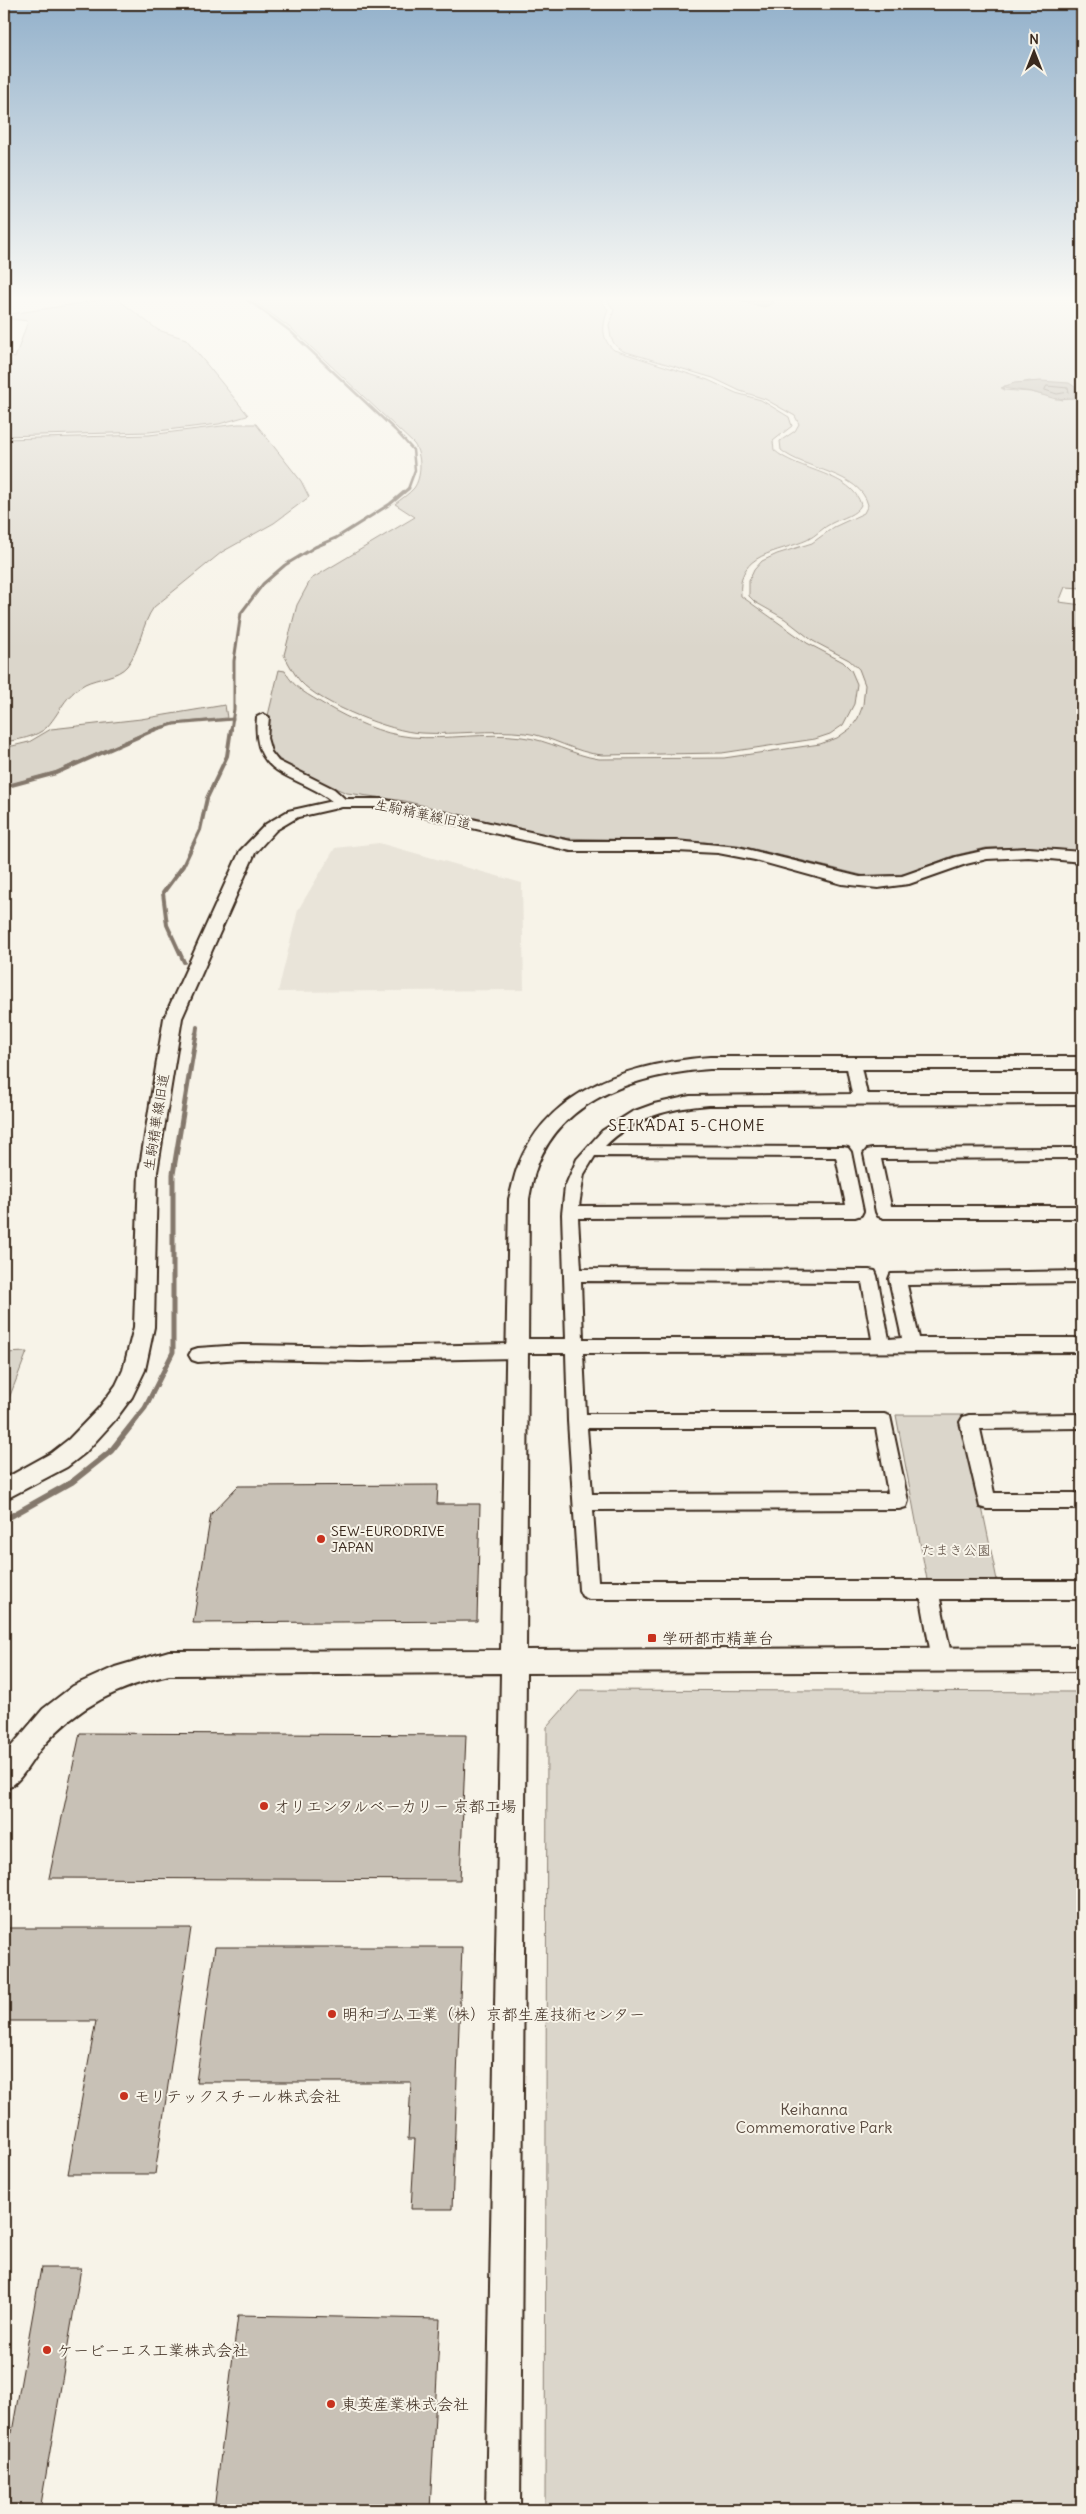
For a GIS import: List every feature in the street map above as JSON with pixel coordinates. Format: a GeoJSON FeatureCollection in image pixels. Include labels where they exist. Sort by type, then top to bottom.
{"type":"FeatureCollection","features":[{"type":"Feature","properties":{"kind":"street"},"geometry":{"type":"LineString","coordinates":[[264,717],[260,738],[266,754],[291,773],[332,791],[342,803]]}},
{"type":"Feature","properties":{"kind":"street","name":"生駒精華線旧道"},"geometry":{"type":"LineString","coordinates":[[4,1490],[59,1460],[77,1446],[107,1414],[124,1391],[134,1370],[144,1327],[148,1172],[173,1018],[181,996],[213,930],[243,861],[254,844],[271,827],[293,814],[342,803],[381,803],[571,846],[692,848],[736,851],[864,882],[894,883],[911,880],[959,861],[990,854],[1033,853],[1082,857]]}},
{"type":"Feature","properties":{"kind":"street"},"geometry":{"type":"LineString","coordinates":[[853,1063],[860,1098]]}},
{"type":"Feature","properties":{"kind":"street"},"geometry":{"type":"LineString","coordinates":[[502,2510],[519,1199],[521,1180],[526,1163],[538,1142],[552,1124],[572,1105],[616,1081],[646,1071],[675,1065],[1082,1063]]}},
{"type":"Feature","properties":{"kind":"street"},"geometry":{"type":"LineString","coordinates":[[1082,1099],[860,1098],[709,1100],[669,1104],[643,1112],[625,1121],[604,1136],[582,1164],[573,1183],[572,1212],[572,1275],[577,1421],[589,1590],[1082,1590]]}},
{"type":"Feature","properties":{"kind":"street"},"geometry":{"type":"LineString","coordinates":[[572,1212],[855,1211],[843,1152],[593,1151]]}},
{"type":"Feature","properties":{"kind":"street"},"geometry":{"type":"LineString","coordinates":[[1082,1154],[872,1154],[884,1212],[1082,1212]]}},
{"type":"Feature","properties":{"kind":"street"},"geometry":{"type":"LineString","coordinates":[[572,1275],[869,1276],[882,1346]]}},
{"type":"Feature","properties":{"kind":"street"},"geometry":{"type":"LineString","coordinates":[[912,1345],[897,1278],[1082,1277]]}},
{"type":"Feature","properties":{"kind":"street"},"geometry":{"type":"LineString","coordinates":[[198,1354],[241,1352],[361,1354],[574,1346],[1082,1345]]}},
{"type":"Feature","properties":{"kind":"street"},"geometry":{"type":"LineString","coordinates":[[577,1421],[884,1421],[899,1501],[583,1502]]}},
{"type":"Feature","properties":{"kind":"street"},"geometry":{"type":"LineString","coordinates":[[1082,1421],[969,1422],[987,1501],[1082,1501]]}},
{"type":"Feature","properties":{"kind":"street"},"geometry":{"type":"LineString","coordinates":[[929,1590],[942,1660]]}},
{"type":"Feature","properties":{"kind":"street"},"geometry":{"type":"LineString","coordinates":[[4,1777],[39,1730],[56,1713],[80,1696],[109,1681],[139,1669],[169,1663],[1082,1660]]}},
{"type":"Feature","properties":{"kind":"shaded area"},"geometry":{"type":"Polygon","coordinates":[[[379,843],[522,883],[524,990],[278,992],[298,910],[335,848],[379,843]]]}},
{"type":"Feature","properties":{"kind":"green space"},"geometry":{"type":"Polygon","coordinates":[[[4,414],[248,415],[219,424],[149,432],[4,436],[4,414]]]}},
{"type":"Feature","properties":{"kind":"green space"},"geometry":{"type":"Polygon","coordinates":[[[382,414],[785,414],[789,417],[792,426],[773,441],[774,450],[796,463],[836,479],[856,494],[861,505],[852,514],[829,525],[810,538],[761,556],[752,562],[745,571],[741,581],[741,596],[807,643],[843,662],[851,670],[857,684],[854,704],[843,725],[830,734],[815,739],[722,753],[602,755],[592,754],[545,737],[525,733],[421,733],[393,728],[357,715],[323,699],[300,681],[284,655],[297,605],[311,579],[415,517],[395,504],[410,492],[417,483],[420,472],[420,460],[414,444],[382,414]]]}},
{"type":"Feature","properties":{"kind":"green space"},"geometry":{"type":"Polygon","coordinates":[[[792,414],[1082,414],[1082,588],[1065,587],[1059,602],[1082,605],[1082,851],[1031,847],[986,848],[952,856],[906,874],[865,876],[738,845],[692,841],[558,838],[405,801],[347,793],[292,770],[270,751],[264,732],[279,670],[285,671],[297,687],[308,695],[345,716],[377,730],[411,737],[494,735],[522,737],[542,741],[599,759],[724,758],[820,744],[837,738],[851,728],[858,718],[863,705],[865,685],[859,669],[849,660],[813,641],[785,619],[755,602],[749,596],[749,581],[754,570],[762,561],[777,554],[812,543],[834,527],[864,513],[868,505],[863,494],[843,478],[791,457],[781,450],[780,441],[795,431],[799,424],[792,414]]]}},
{"type":"Feature","properties":{"kind":"green space"},"geometry":{"type":"Polygon","coordinates":[[[238,424],[256,424],[301,481],[309,497],[274,523],[222,552],[154,607],[146,621],[132,659],[123,670],[85,684],[78,689],[67,699],[52,721],[43,730],[27,738],[4,742],[4,439],[149,435],[238,424]]]}},
{"type":"Feature","properties":{"kind":"green space"},"geometry":{"type":"Polygon","coordinates":[[[225,705],[227,718],[174,723],[155,728],[55,772],[4,786],[4,748],[29,742],[51,729],[141,719],[225,705]]]}},
{"type":"Feature","properties":{"kind":"green space"},"geometry":{"type":"Polygon","coordinates":[[[27,1352],[6,1406],[4,1408],[4,1353],[27,1352]]]}},
{"type":"Feature","properties":{"kind":"green space","name":"たまき公園"},"geometry":{"type":"Polygon","coordinates":[[[896,1415],[963,1415],[998,1585],[928,1585],[896,1415]]]}},
{"type":"Feature","properties":{"kind":"green space","name":"Keihanna Commemorative Park"},"geometry":{"type":"Polygon","coordinates":[[[580,1690],[1082,1692],[1082,2510],[545,2510],[547,1727],[580,1690]]]}},
{"type":"Feature","properties":{"kind":"building","name":"SEW-EURODRIVE JAPAN"},"geometry":{"type":"Polygon","coordinates":[[[438,1485],[437,1504],[480,1504],[477,1621],[193,1623],[211,1514],[238,1486],[438,1485]]]}},
{"type":"Feature","properties":{"kind":"building","name":"オリエンタルベーカリー 京都工場"},"geometry":{"type":"Polygon","coordinates":[[[80,1733],[466,1735],[460,1880],[49,1878],[80,1733]]]}},
{"type":"Feature","properties":{"kind":"building","name":"モリテックスチール株式会社"},"geometry":{"type":"Polygon","coordinates":[[[4,1928],[191,1928],[155,2174],[68,2174],[96,2021],[4,2021],[4,1928]]]}},
{"type":"Feature","properties":{"kind":"building","name":"明和ゴム工業（株）京都生産技術センター"},"geometry":{"type":"Polygon","coordinates":[[[215,1947],[462,1947],[452,2209],[411,2209],[415,2139],[408,2139],[411,2082],[196,2082],[215,1947]]]}},
{"type":"Feature","properties":{"kind":"building","name":"ケービーエス工業株式会社"},"geometry":{"type":"Polygon","coordinates":[[[41,2268],[81,2268],[40,2510],[4,2510],[4,2432],[12,2432],[41,2268]]]}},
{"type":"Feature","properties":{"kind":"building","name":"東英産業株式会社"},"geometry":{"type":"Polygon","coordinates":[[[238,2315],[440,2319],[430,2510],[214,2510],[238,2315]]]}},
{"type":"Feature","properties":{"kind":"waterway"},"geometry":{"type":"LineString","coordinates":[[378,414],[413,450],[415,470],[408,489]]}},
{"type":"Feature","properties":{"kind":"waterway"},"geometry":{"type":"LineString","coordinates":[[233,719],[234,661],[241,613],[263,584],[285,565],[315,547],[336,538],[390,504],[408,489]]}},
{"type":"Feature","properties":{"kind":"waterway"},"geometry":{"type":"LineString","coordinates":[[154,730],[174,724],[233,719]]}},
{"type":"Feature","properties":{"kind":"waterway"},"geometry":{"type":"LineString","coordinates":[[231,730],[233,719]]}},
{"type":"Feature","properties":{"kind":"waterway"},"geometry":{"type":"LineString","coordinates":[[4,787],[56,773],[156,729]]}},
{"type":"Feature","properties":{"kind":"waterway"},"geometry":{"type":"LineString","coordinates":[[184,962],[167,925],[163,893],[183,866],[200,830],[207,798],[227,756],[231,729]]}},
{"type":"Feature","properties":{"kind":"waterway"},"geometry":{"type":"LineString","coordinates":[[196,1035],[197,1027]]}},
{"type":"Feature","properties":{"kind":"waterway"},"geometry":{"type":"LineString","coordinates":[[136,1419],[145,1408],[173,1352],[173,1174],[196,1034]]}},
{"type":"Feature","properties":{"kind":"waterway"},"geometry":{"type":"LineString","coordinates":[[4,1520],[72,1482],[111,1451],[137,1418]]}},
{"type":"Feature","properties":{"kind":"place","name":"SEW-EURODRIVE JAPAN"},"geometry":{"type":"Point","coordinates":[321,1539]}},
{"type":"Feature","properties":{"kind":"place","name":"学研都市精華台"},"geometry":{"type":"Point","coordinates":[652,1638]}},
{"type":"Feature","properties":{"kind":"place","name":"オリエンタルベーカリー 京都工場"},"geometry":{"type":"Point","coordinates":[264,1806]}},
{"type":"Feature","properties":{"kind":"place","name":"明和ゴム工業（株）京都生産技術センター"},"geometry":{"type":"Point","coordinates":[332,2014]}},
{"type":"Feature","properties":{"kind":"place","name":"モリテックスチール株式会社"},"geometry":{"type":"Point","coordinates":[124,2096]}},
{"type":"Feature","properties":{"kind":"place","name":"ケービーエス工業株式会社"},"geometry":{"type":"Point","coordinates":[47,2350]}},
{"type":"Feature","properties":{"kind":"place","name":"東英産業株式会社"},"geometry":{"type":"Point","coordinates":[331,2404]}},
{"type":"Feature","properties":{"kind":"district","name":"SEIKADAI 5-CHOME"},"geometry":{"type":"Point","coordinates":[687,1126]}}]}
